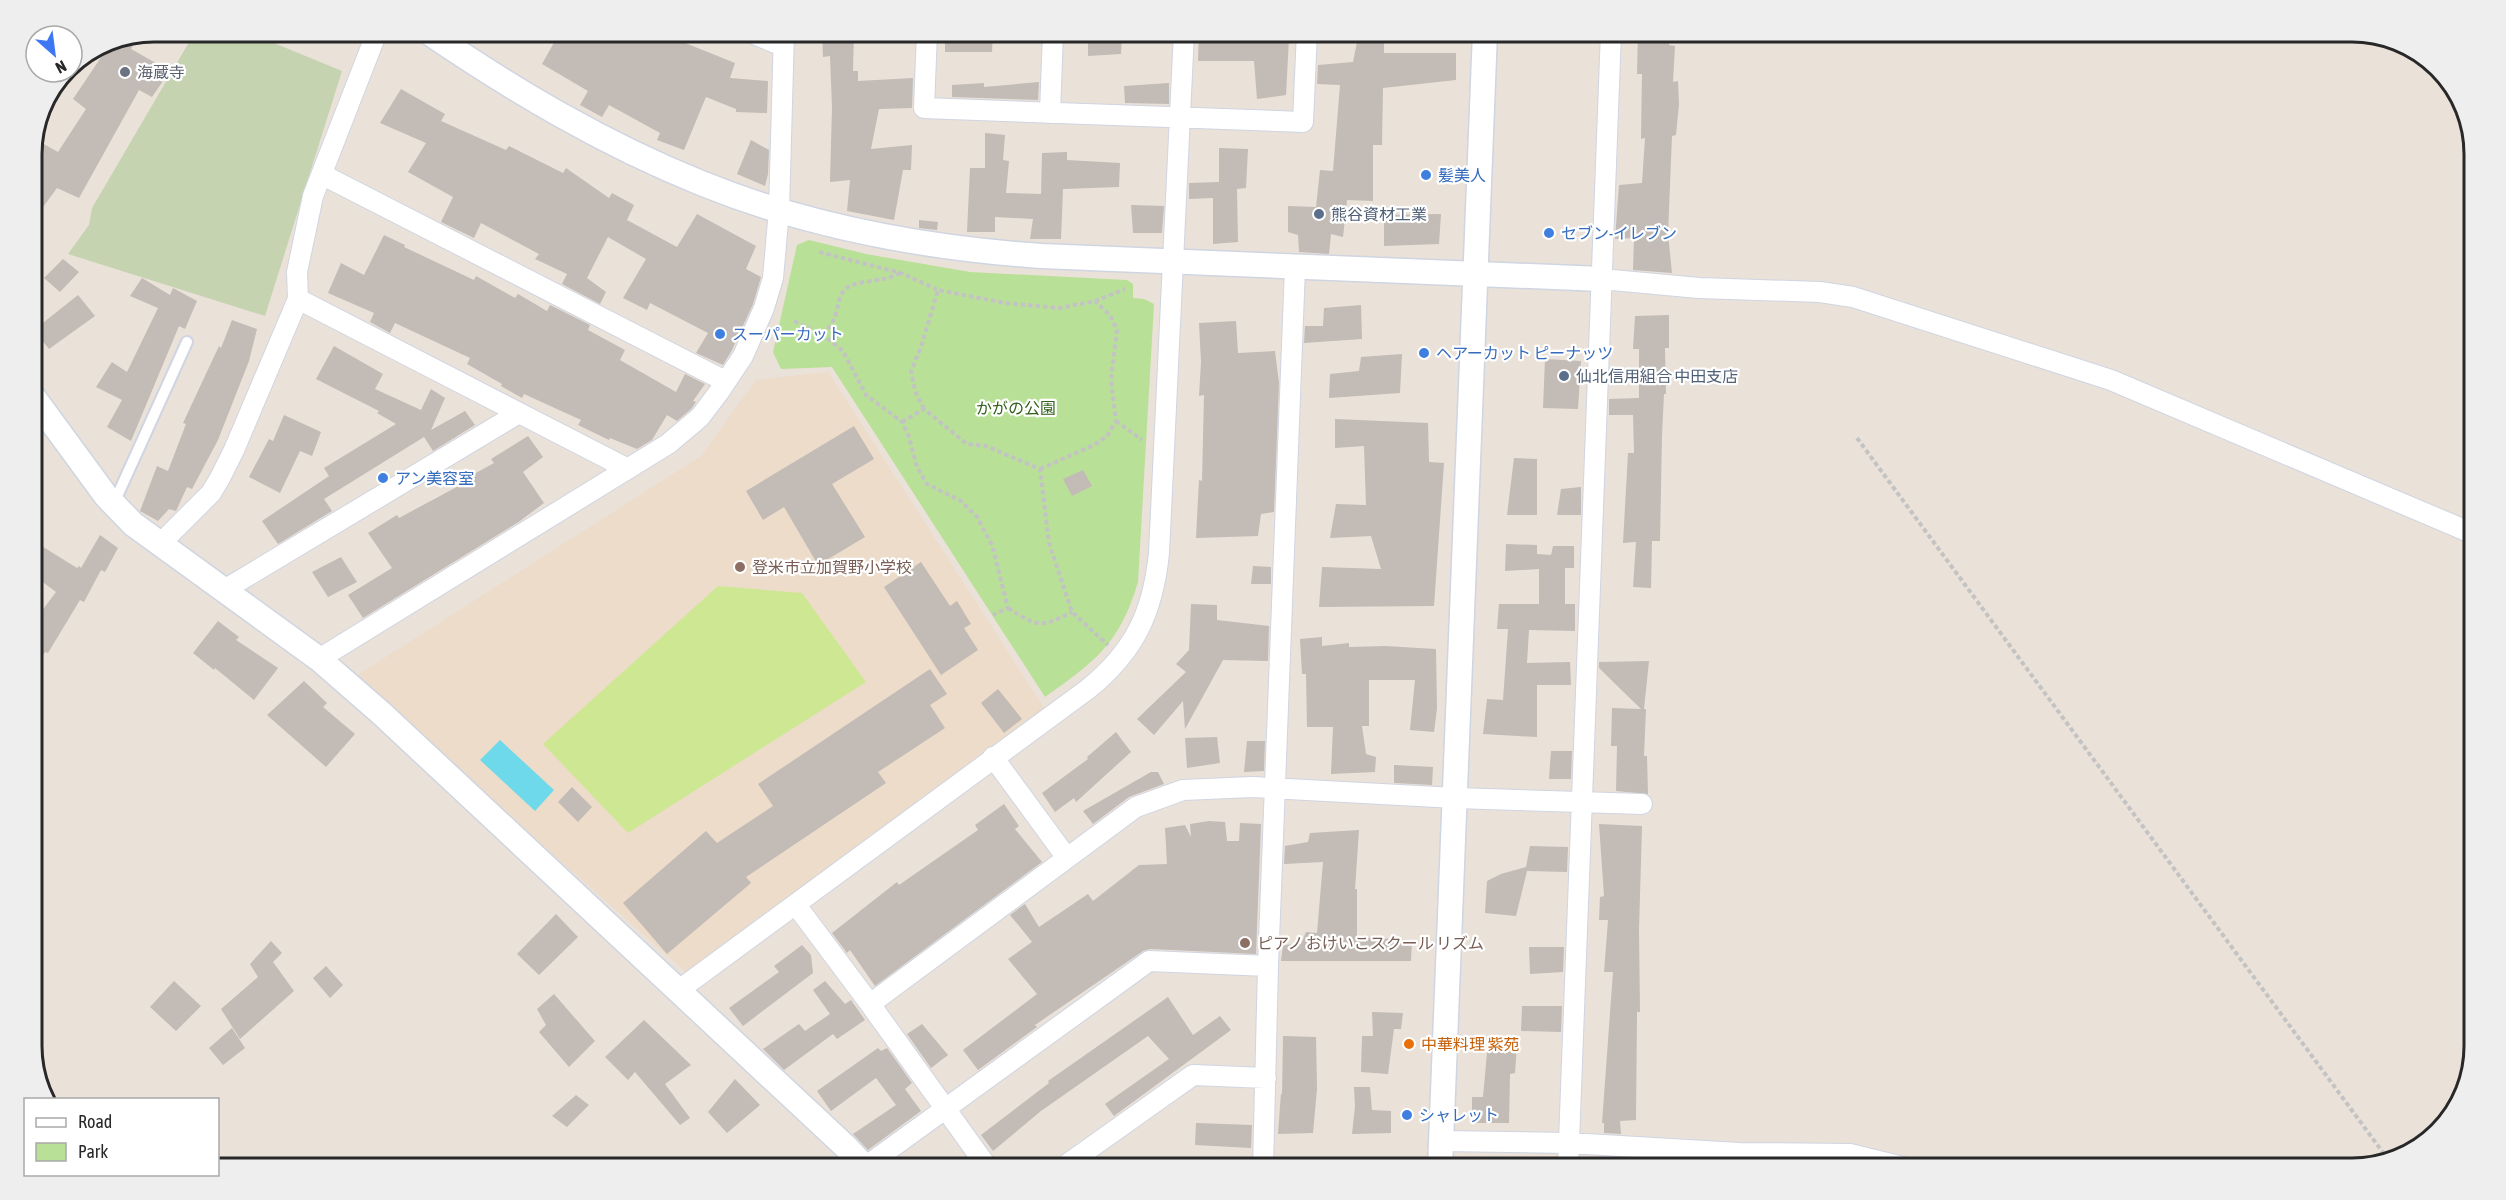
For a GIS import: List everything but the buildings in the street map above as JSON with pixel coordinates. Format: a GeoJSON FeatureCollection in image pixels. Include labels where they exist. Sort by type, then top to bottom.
{"type":"FeatureCollection","features":[{"type":"Feature","properties":{"kind":"street"},"geometry":{"type":"LineString","coordinates":[[159,545],[211,493],[234,450],[298,299],[297,272],[313,196],[373,42]]}},
{"type":"Feature","properties":{"kind":"street"},"geometry":{"type":"LineString","coordinates":[[443,42],[491,74],[584,128],[643,158],[703,184],[779,210],[892,238],[970,251],[1174,263],[1601,279],[1699,288],[1820,292],[1852,297],[2111,381],[2464,530]]}},
{"type":"Feature","properties":{"kind":"street"},"geometry":{"type":"LineString","coordinates":[[319,659],[668,444],[700,417],[719,392],[743,356],[764,308],[773,278],[779,210],[783,42]]}},
{"type":"Feature","properties":{"kind":"street"},"geometry":{"type":"LineString","coordinates":[[927,42],[924,108],[1303,122],[1307,42]]}},
{"type":"Feature","properties":{"kind":"street"},"geometry":{"type":"LineString","coordinates":[[1050,113],[1053,42]]}},
{"type":"Feature","properties":{"kind":"street"},"geometry":{"type":"LineString","coordinates":[[679,990],[1105,675],[1132,643],[1151,605],[1159,553],[1184,42]]}},
{"type":"Feature","properties":{"kind":"street"},"geometry":{"type":"LineString","coordinates":[[1441,1158],[1485,42]]}},
{"type":"Feature","properties":{"kind":"street"},"geometry":{"type":"LineString","coordinates":[[1568,1158],[1611,42]]}},
{"type":"Feature","properties":{"kind":"street"},"geometry":{"type":"LineString","coordinates":[[322,175],[725,381]]}},
{"type":"Feature","properties":{"kind":"street"},"geometry":{"type":"LineString","coordinates":[[1263,1158],[1268,966],[1295,267]]}},
{"type":"Feature","properties":{"kind":"street"},"geometry":{"type":"LineString","coordinates":[[298,299],[628,469]]}},
{"type":"Feature","properties":{"kind":"street"},"geometry":{"type":"LineString","coordinates":[[42,408],[114,505],[159,545],[319,659],[438,765],[856,1158]]}},
{"type":"Feature","properties":{"kind":"street"},"geometry":{"type":"LineString","coordinates":[[224,590],[519,413]]}},
{"type":"Feature","properties":{"kind":"street"},"geometry":{"type":"LineString","coordinates":[[993,757],[1067,858]]}},
{"type":"Feature","properties":{"kind":"street"},"geometry":{"type":"LineString","coordinates":[[870,1004],[1136,807],[1161,796],[1183,790],[1204,787],[1276,788],[1455,798],[1642,804]]}},
{"type":"Feature","properties":{"kind":"street"},"geometry":{"type":"LineString","coordinates":[[796,905],[981,1158]]}},
{"type":"Feature","properties":{"kind":"street"},"geometry":{"type":"LineString","coordinates":[[880,1158],[1149,961],[1268,966]]}},
{"type":"Feature","properties":{"kind":"street"},"geometry":{"type":"LineString","coordinates":[[1076,1158],[1193,1075],[1266,1078]]}},
{"type":"Feature","properties":{"kind":"street"},"geometry":{"type":"LineString","coordinates":[[1442,1141],[1569,1143],[1739,1153],[1850,1154],[1866,1158]]}},
{"type":"Feature","properties":{"kind":"lane"},"geometry":{"type":"LineString","coordinates":[[114,505],[187,342]]}},
{"type":"Feature","properties":{"kind":"path"},"geometry":{"type":"LineString","coordinates":[[819,252],[901,273],[938,290],[1005,303],[1060,308],[1095,302],[1125,289]]}},
{"type":"Feature","properties":{"kind":"path"},"geometry":{"type":"LineString","coordinates":[[823,335],[838,313],[839,299],[850,286],[860,281],[881,280],[901,273]]}},
{"type":"Feature","properties":{"kind":"path"},"geometry":{"type":"LineString","coordinates":[[938,290],[925,335],[911,371],[915,391],[924,409],[967,444],[986,446],[1040,469],[1094,445],[1107,436],[1116,421],[1111,380],[1117,330],[1110,315],[1095,302]]}},
{"type":"Feature","properties":{"kind":"path"},"geometry":{"type":"LineString","coordinates":[[794,321],[823,335],[843,351],[866,395],[902,422],[909,437],[917,467],[927,484],[961,501],[977,517],[992,545],[1008,608],[1033,623],[1048,624],[1072,612]]}},
{"type":"Feature","properties":{"kind":"path"},"geometry":{"type":"LineString","coordinates":[[902,422],[924,409]]}},
{"type":"Feature","properties":{"kind":"path"},"geometry":{"type":"LineString","coordinates":[[1116,421],[1142,440]]}},
{"type":"Feature","properties":{"kind":"path"},"geometry":{"type":"LineString","coordinates":[[1857,438],[2383,1154]]}},
{"type":"Feature","properties":{"kind":"path"},"geometry":{"type":"LineString","coordinates":[[1040,469],[1049,543],[1072,612],[1108,645]]}},
{"type":"Feature","properties":{"kind":"path"},"geometry":{"type":"LineString","coordinates":[[993,615],[1008,608]]}},
{"type":"Feature","properties":{"kind":"shaded area","name":"登米市立加賀野小学校"},"geometry":{"type":"Polygon","coordinates":[[[828,372],[1044,708],[686,972],[353,678],[701,456],[756,380],[828,372]]]}},
{"type":"Feature","properties":{"kind":"green space"},"geometry":{"type":"Polygon","coordinates":[[[189,42],[271,42],[342,71],[265,316],[68,254],[89,225],[92,208],[189,42]]]}},
{"type":"Feature","properties":{"kind":"green space","name":"かがの公園"},"geometry":{"type":"Polygon","coordinates":[[[809,240],[866,254],[970,272],[1127,280],[1133,284],[1133,298],[1144,299],[1154,304],[1138,582],[1123,621],[1104,649],[1078,673],[1045,697],[832,367],[781,369],[773,352],[797,245],[809,240]]]}},
{"type":"Feature","properties":{"kind":"green space"},"geometry":{"type":"Polygon","coordinates":[[[718,586],[802,593],[866,682],[628,833],[543,744],[718,586]]]}},
{"type":"Feature","properties":{"kind":"water"},"geometry":{"type":"Polygon","coordinates":[[[500,740],[554,790],[535,811],[480,760],[500,740]]]}},
{"type":"Feature","properties":{"kind":"place","name":"海蔵寺"},"geometry":{"type":"Point","coordinates":[125,72]}},
{"type":"Feature","properties":{"kind":"place","name":"髪美人"},"geometry":{"type":"Point","coordinates":[1426,175]}},
{"type":"Feature","properties":{"kind":"place","name":"熊谷資材工業"},"geometry":{"type":"Point","coordinates":[1319,214]}},
{"type":"Feature","properties":{"kind":"place","name":"セブン-イレブン"},"geometry":{"type":"Point","coordinates":[1549,233]}},
{"type":"Feature","properties":{"kind":"place","name":"スーパーカット"},"geometry":{"type":"Point","coordinates":[720,334]}},
{"type":"Feature","properties":{"kind":"place","name":"ヘアーカット ピーナッツ"},"geometry":{"type":"Point","coordinates":[1424,353]}},
{"type":"Feature","properties":{"kind":"place","name":"仙北信用組合 中田支店"},"geometry":{"type":"Point","coordinates":[1564,376]}},
{"type":"Feature","properties":{"kind":"place","name":"アン美容室"},"geometry":{"type":"Point","coordinates":[383,478]}},
{"type":"Feature","properties":{"kind":"place","name":"登米市立加賀野小学校"},"geometry":{"type":"Point","coordinates":[740,567]}},
{"type":"Feature","properties":{"kind":"place","name":"ピアノ おけいこスクール リズム"},"geometry":{"type":"Point","coordinates":[1245,943]}},
{"type":"Feature","properties":{"kind":"place","name":"中華料理 紫苑"},"geometry":{"type":"Point","coordinates":[1409,1044]}},
{"type":"Feature","properties":{"kind":"place","name":"シャレット"},"geometry":{"type":"Point","coordinates":[1407,1115]}}]}
